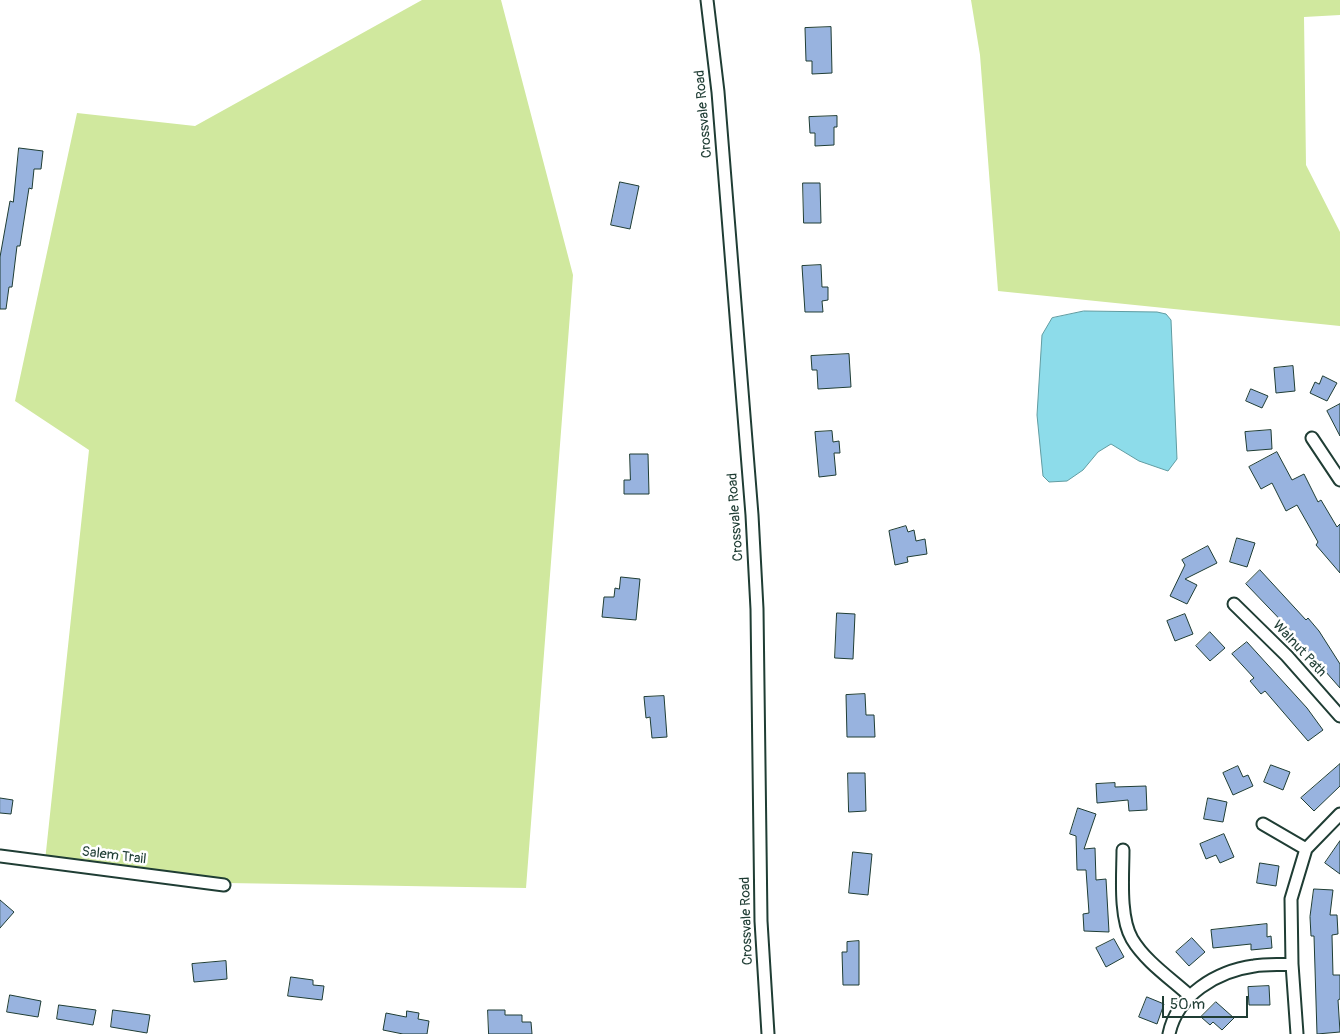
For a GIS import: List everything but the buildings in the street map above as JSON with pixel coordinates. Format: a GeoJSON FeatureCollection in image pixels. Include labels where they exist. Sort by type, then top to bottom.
{"type":"FeatureCollection","features":[{"type":"Feature","properties":{"kind":"street","name":"Crossvale Road"},"geometry":{"type":"LineString","coordinates":[[707,0],[718,100],[752,515],[757,619],[761,921],[768,1034]]}},
{"type":"Feature","properties":{"kind":"street"},"geometry":{"type":"LineString","coordinates":[[1312,438],[1340,480]]}},
{"type":"Feature","properties":{"kind":"street","name":"Walnut Path"},"geometry":{"type":"LineString","coordinates":[[1234,604],[1287,656],[1340,716]]}},
{"type":"Feature","properties":{"kind":"street"},"geometry":{"type":"LineString","coordinates":[[1297,1034],[1292,964],[1291,900],[1306,849],[1340,814]]}},
{"type":"Feature","properties":{"kind":"street"},"geometry":{"type":"LineString","coordinates":[[1263,824],[1306,849]]}},
{"type":"Feature","properties":{"kind":"street"},"geometry":{"type":"LineString","coordinates":[[1123,850],[1123,897],[1130,937],[1142,953],[1190,996]]}},
{"type":"Feature","properties":{"kind":"street","name":"Salem Trail"},"geometry":{"type":"LineString","coordinates":[[0,856],[224,885]]}},
{"type":"Feature","properties":{"kind":"street"},"geometry":{"type":"LineString","coordinates":[[1169,1034],[1178,1011],[1190,996],[1217,977],[1255,965],[1292,964]]}},
{"type":"Feature","properties":{"kind":"green space"},"geometry":{"type":"Polygon","coordinates":[[[422,0],[501,0],[573,275],[526,888],[228,883],[45,861],[89,450],[15,401],[77,113],[195,126],[422,0]]]}},
{"type":"Feature","properties":{"kind":"green space"},"geometry":{"type":"Polygon","coordinates":[[[971,0],[1340,0],[1340,15],[1304,17],[1306,165],[1340,232],[1340,326],[998,291],[980,55],[971,0]]]}},
{"type":"Feature","properties":{"kind":"water"},"geometry":{"type":"Polygon","coordinates":[[[1084,311],[1157,312],[1166,314],[1171,320],[1177,459],[1168,471],[1139,461],[1111,444],[1098,452],[1083,470],[1067,481],[1049,482],[1043,476],[1037,415],[1042,335],[1052,318],[1084,311]]]}}]}
